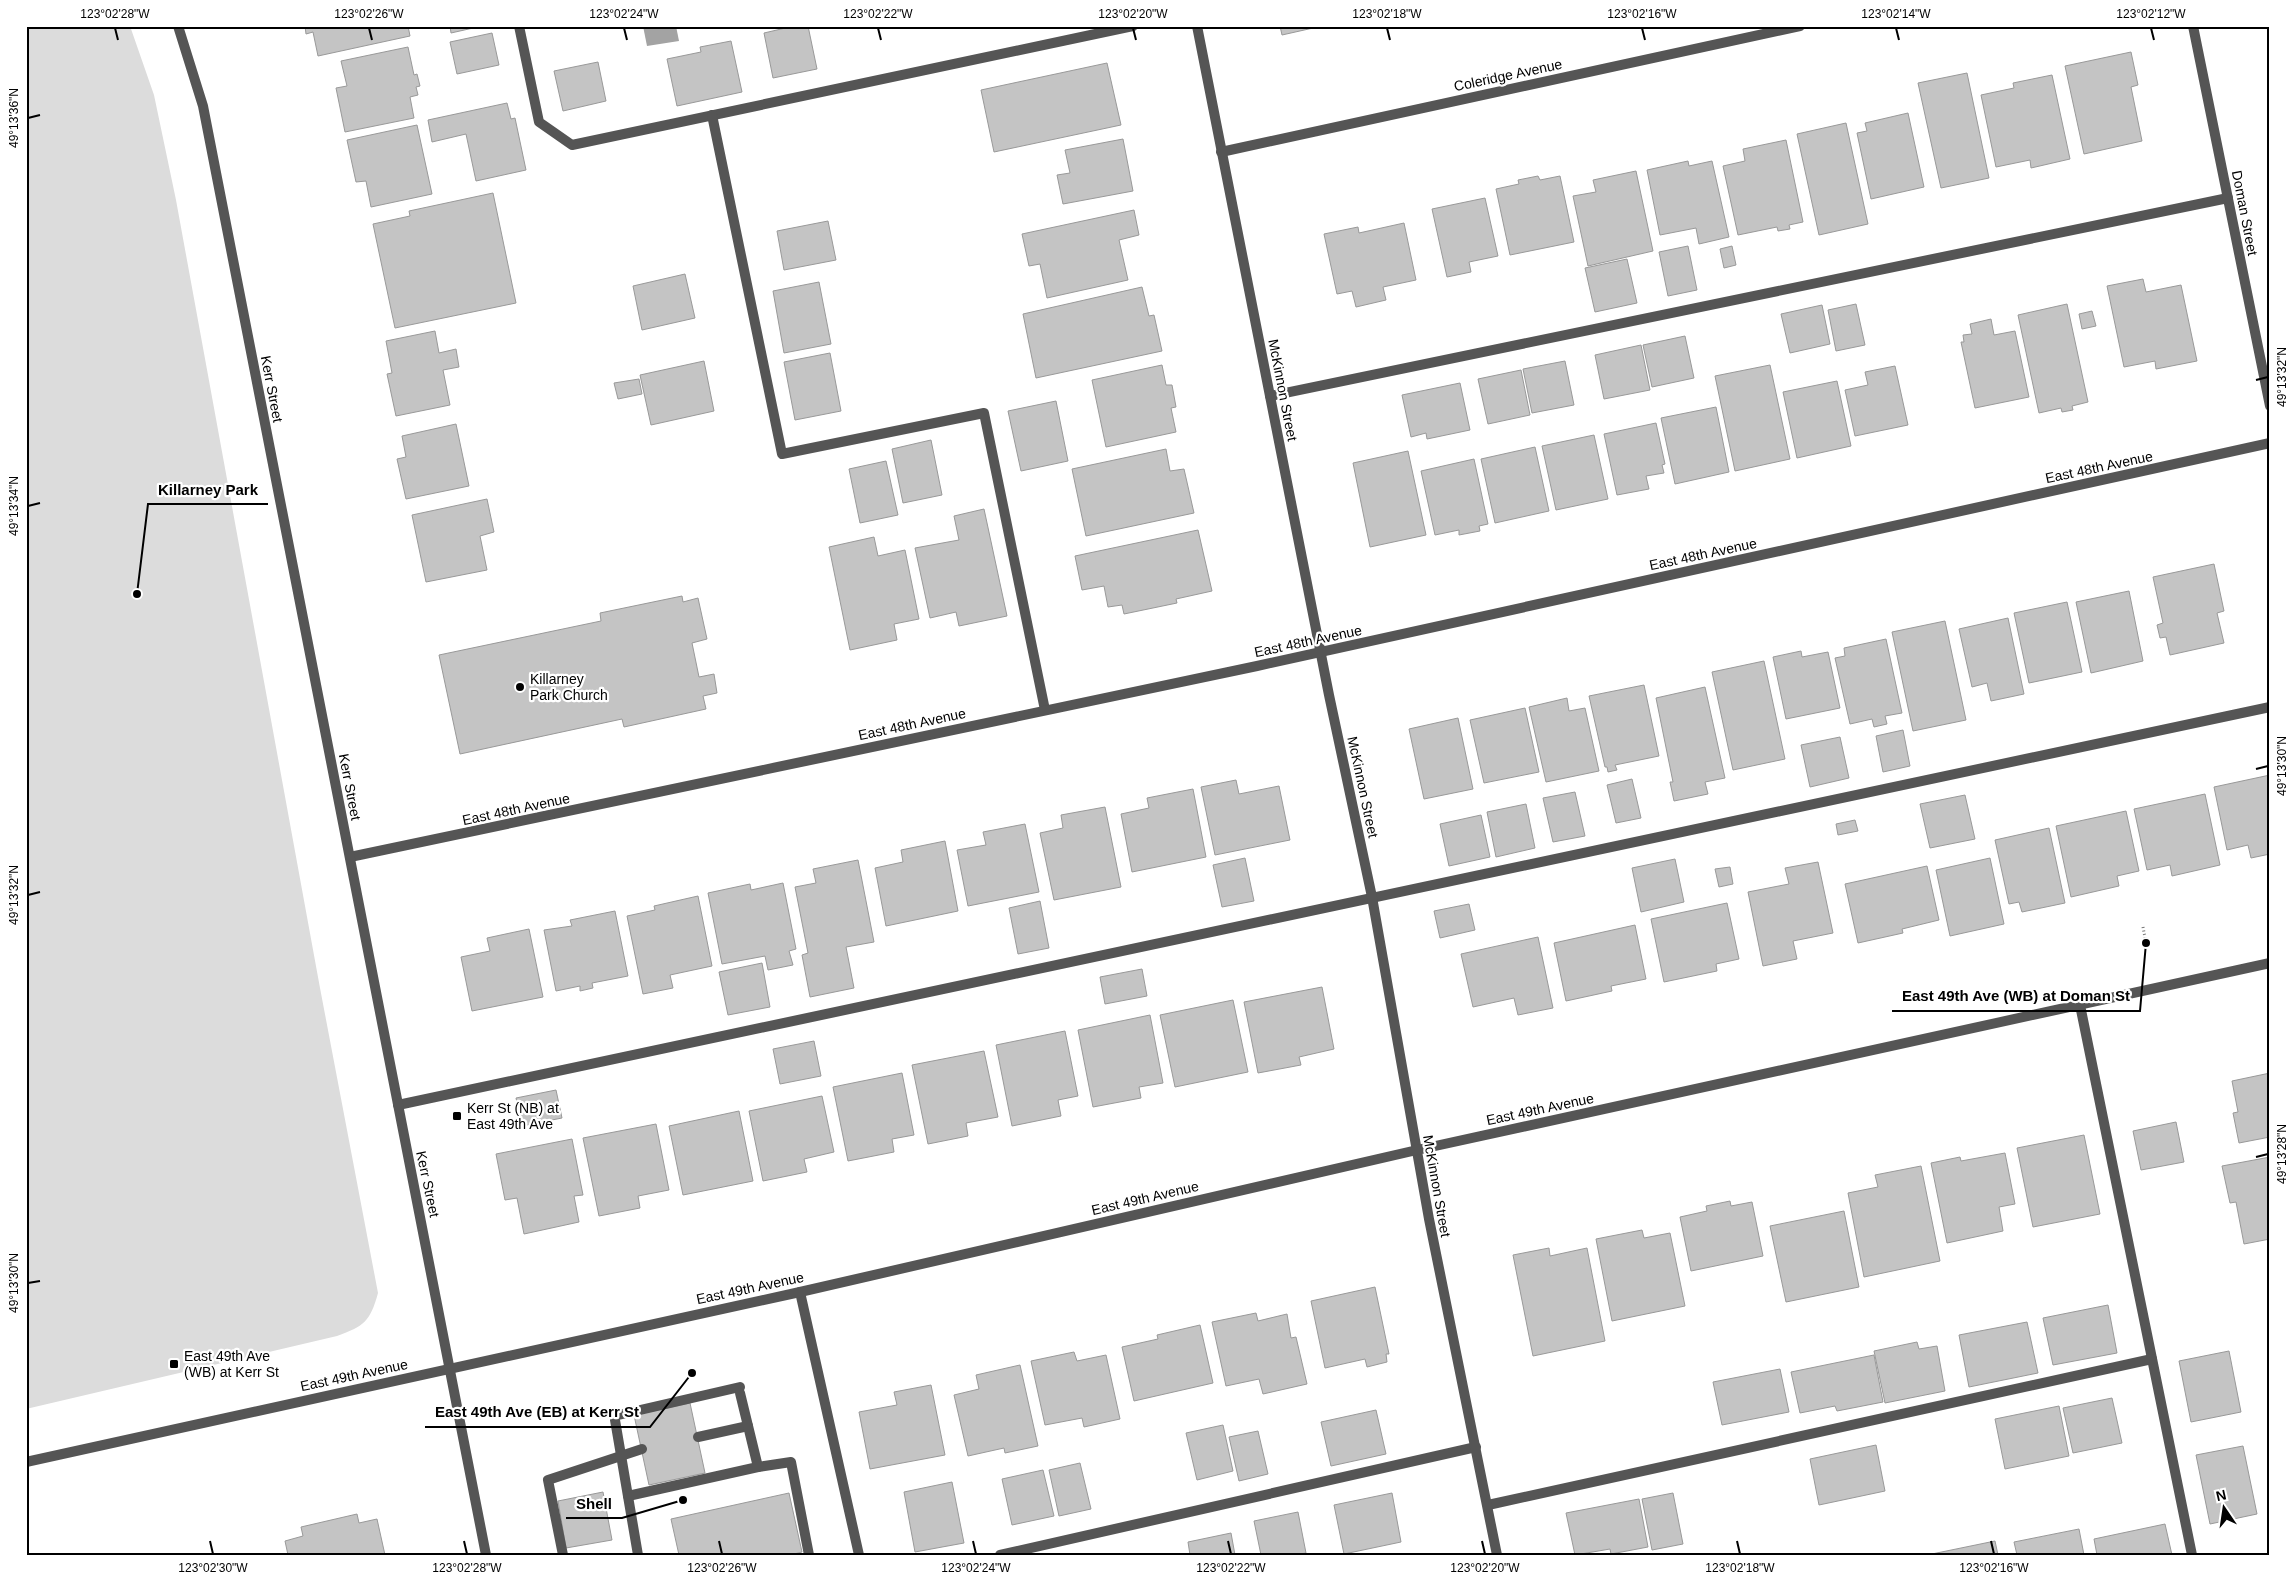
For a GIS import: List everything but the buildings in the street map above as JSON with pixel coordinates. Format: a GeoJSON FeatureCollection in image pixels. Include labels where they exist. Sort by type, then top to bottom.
{"type":"FeatureCollection","features":[{"type":"Feature","properties":{"kind":"street","name":"Kerr Street"},"geometry":{"type":"LineString","coordinates":[[178,26],[203,106],[486,1555]]}},
{"type":"Feature","properties":{"kind":"street"},"geometry":{"type":"LineString","coordinates":[[519,26],[539,122],[572,145],[1133,26]]}},
{"type":"Feature","properties":{"kind":"street","name":"McKinnon Street"},"geometry":{"type":"LineString","coordinates":[[1197,26],[1320,652],[1372,897],[1417,1150],[1497,1555]]}},
{"type":"Feature","properties":{"kind":"street","name":"Coleridge Avenue"},"geometry":{"type":"LineString","coordinates":[[1222,152],[1800,26]]}},
{"type":"Feature","properties":{"kind":"street","name":"Doman Street"},"geometry":{"type":"LineString","coordinates":[[2193,26],[2270,406]]}},
{"type":"Feature","properties":{"kind":"street"},"geometry":{"type":"LineString","coordinates":[[712,115],[782,454],[984,413],[1045,710]]}},
{"type":"Feature","properties":{"kind":"street"},"geometry":{"type":"LineString","coordinates":[[1270,396],[2228,198]]}},
{"type":"Feature","properties":{"kind":"street","name":"East 48th Avenue"},"geometry":{"type":"LineString","coordinates":[[350,857],[1320,652],[2270,443]]}},
{"type":"Feature","properties":{"kind":"street"},"geometry":{"type":"LineString","coordinates":[[398,1105],[2270,707]]}},
{"type":"Feature","properties":{"kind":"street","name":"East 49th Avenue"},"geometry":{"type":"LineString","coordinates":[[26,1462],[800,1292],[1417,1150],[2270,963]]}},
{"type":"Feature","properties":{"kind":"street"},"geometry":{"type":"LineString","coordinates":[[2080,1005],[2192,1555]]}},
{"type":"Feature","properties":{"kind":"street"},"geometry":{"type":"LineString","coordinates":[[800,1292],[859,1555]]}},
{"type":"Feature","properties":{"kind":"street"},"geometry":{"type":"LineString","coordinates":[[1488,1505],[2152,1358]]}},
{"type":"Feature","properties":{"kind":"street"},"geometry":{"type":"LineString","coordinates":[[638,1555],[614,1418],[740,1390],[758,1467]]}},
{"type":"Feature","properties":{"kind":"street"},"geometry":{"type":"LineString","coordinates":[[698,1437],[748,1426]]}},
{"type":"Feature","properties":{"kind":"street"},"geometry":{"type":"LineString","coordinates":[[1000,1555],[1476,1448]]}},
{"type":"Feature","properties":{"kind":"street"},"geometry":{"type":"LineString","coordinates":[[563,1555],[548,1480],[642,1449]]}},
{"type":"Feature","properties":{"kind":"street"},"geometry":{"type":"LineString","coordinates":[[628,1496],[758,1467],[791,1462],[809,1555]]}},
{"type":"Feature","properties":{"kind":"path"},"geometry":{"type":"LineString","coordinates":[[2142,927],[2146,942]]}},
{"type":"Feature","properties":{"kind":"shaded area"},"geometry":{"type":"Polygon","coordinates":[[[26,26],[130,26],[154,95],[176,200],[320,988],[378,1293],[372,1311],[365,1322],[337,1336],[26,1409],[26,26]]]}},
{"type":"Feature","properties":{"kind":"shaded area"},"geometry":{"type":"Polygon","coordinates":[[[643,26],[676,26],[679,41],[647,46],[643,26]]]}},
{"type":"Feature","properties":{"kind":"place","name":"Killarney Park"},"geometry":{"type":"Point","coordinates":[137,594]}},
{"type":"Feature","properties":{"kind":"place","name":"Killarney Park Church"},"geometry":{"type":"Point","coordinates":[520,687]}},
{"type":"Feature","properties":{"kind":"place","name":"East 49th Ave (WB) at Doman St"},"geometry":{"type":"Point","coordinates":[2146,943]}},
{"type":"Feature","properties":{"kind":"place","name":"Kerr St (NB) at East 49th Ave"},"geometry":{"type":"Point","coordinates":[457,1116]}},
{"type":"Feature","properties":{"kind":"place","name":"East 49th Ave (WB) at Kerr St"},"geometry":{"type":"Point","coordinates":[174,1364]}},
{"type":"Feature","properties":{"kind":"place","name":"East 49th Ave (EB) at Kerr St"},"geometry":{"type":"Point","coordinates":[692,1373]}},
{"type":"Feature","properties":{"kind":"place","name":"Shell"},"geometry":{"type":"Point","coordinates":[683,1500]}}]}
